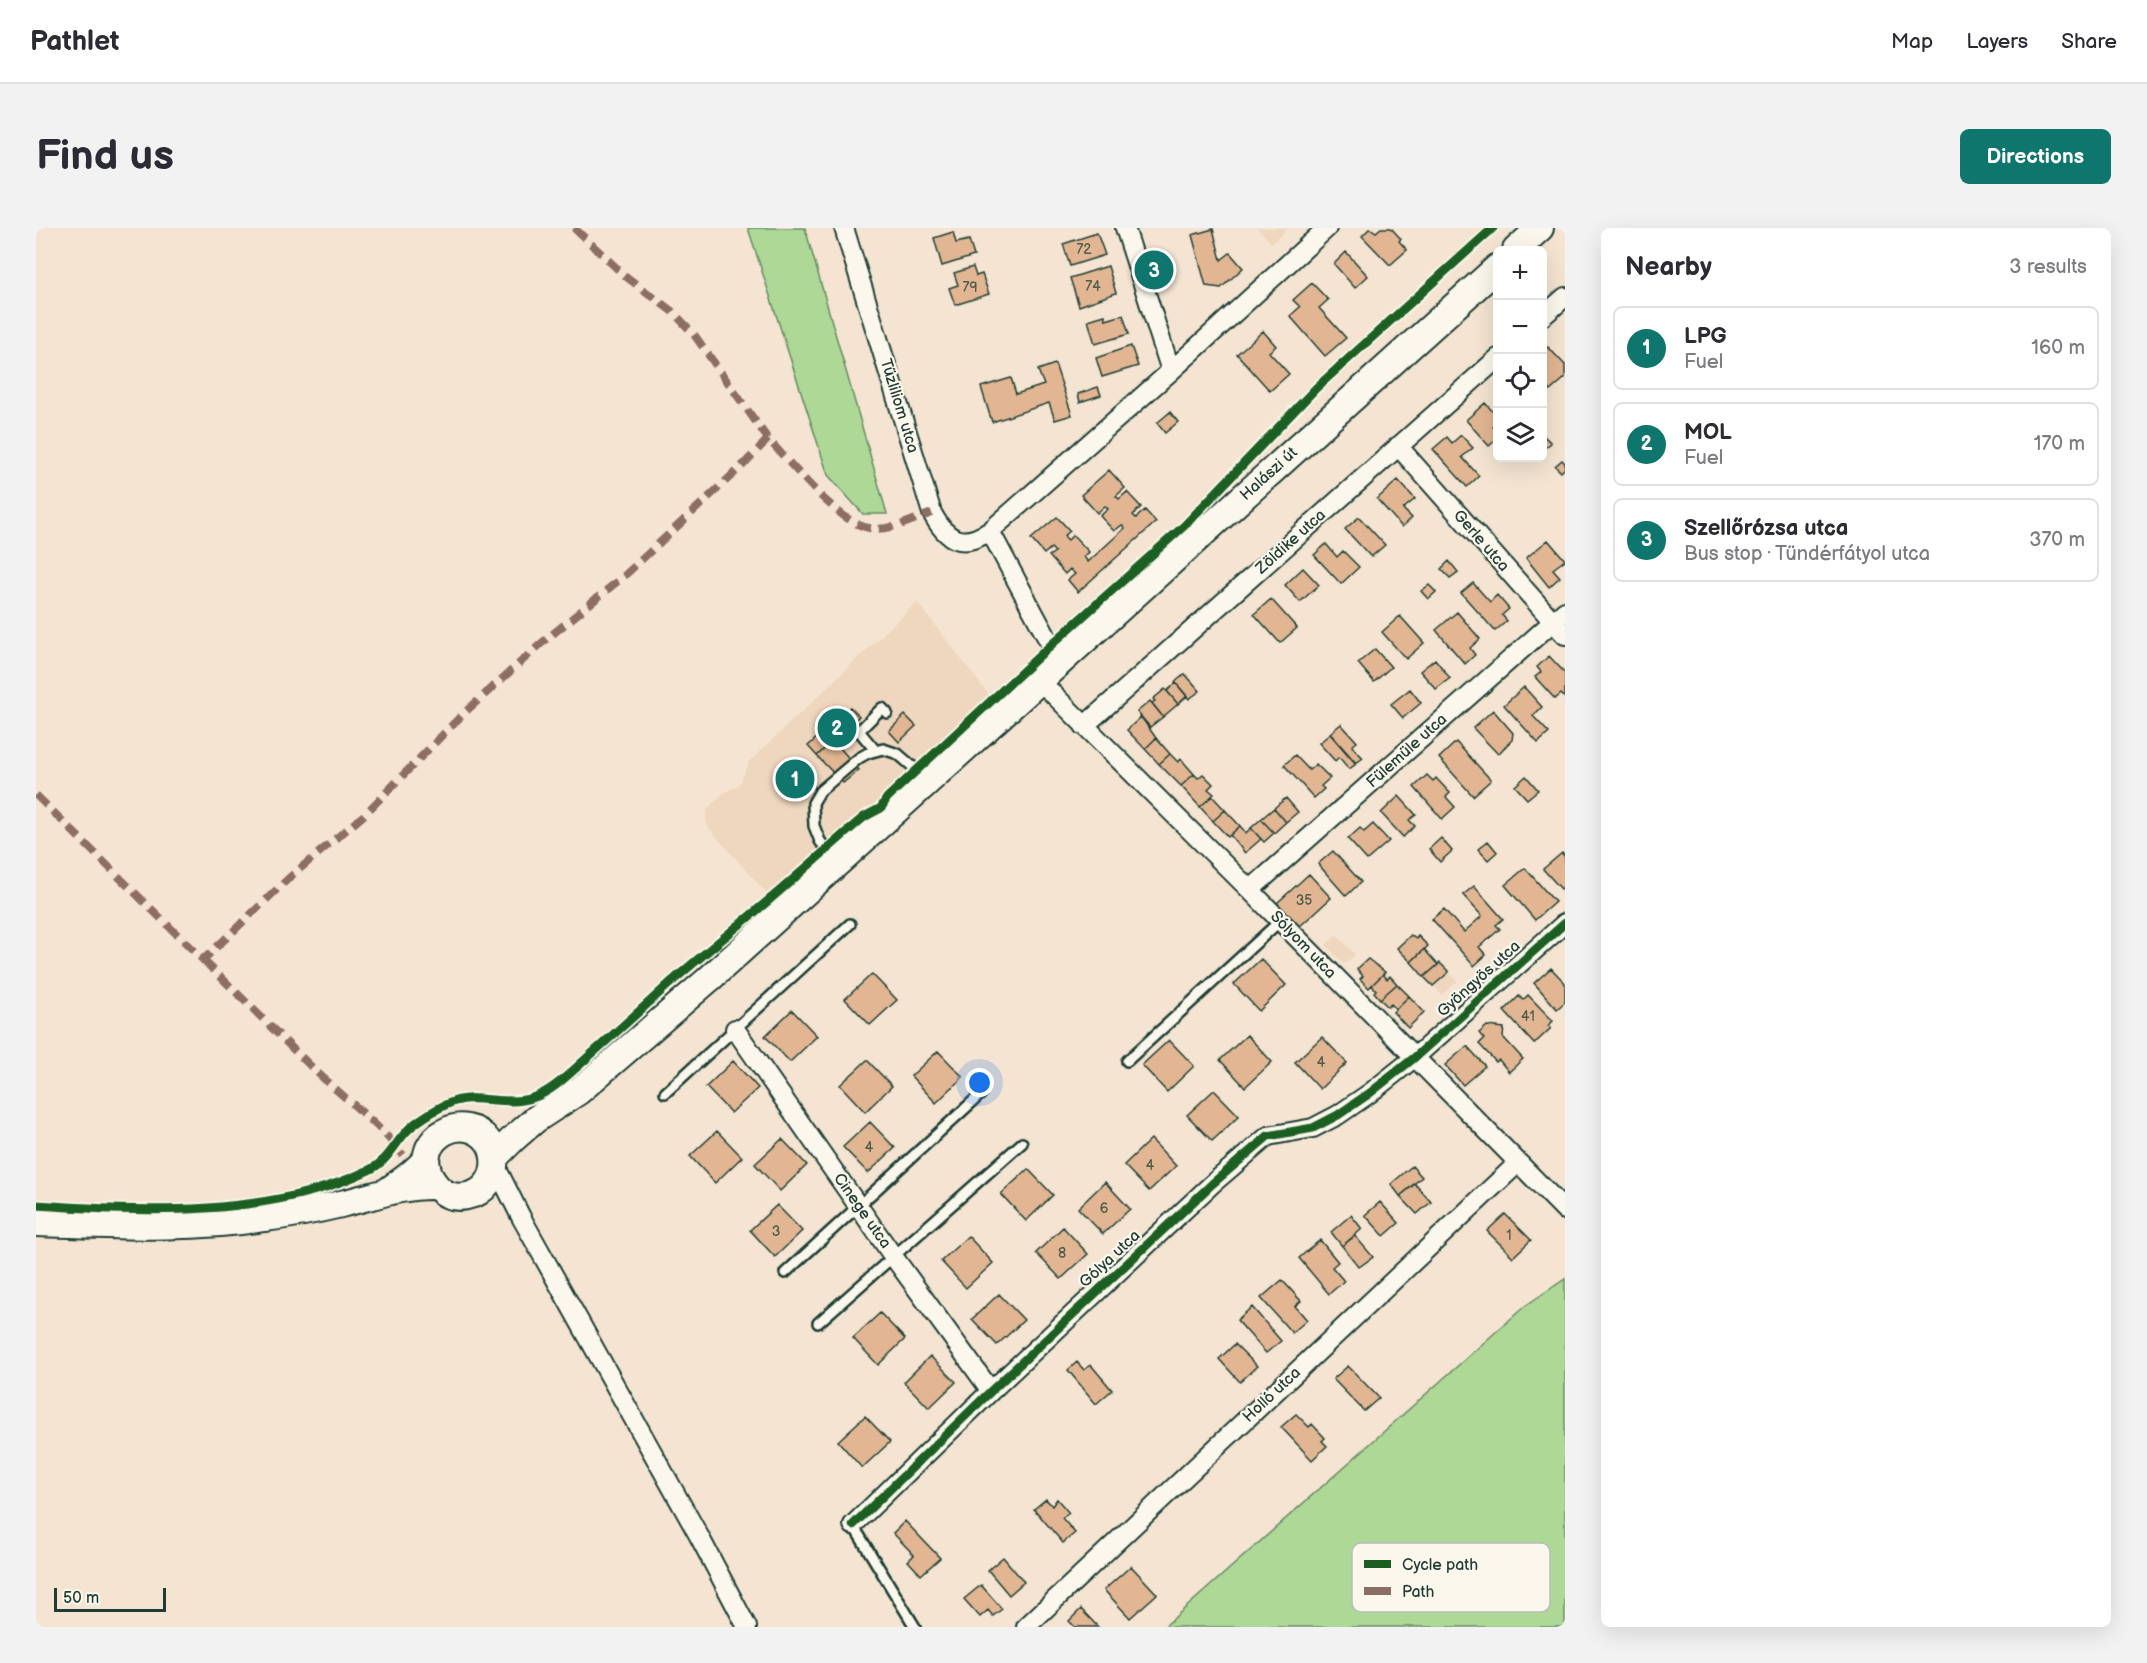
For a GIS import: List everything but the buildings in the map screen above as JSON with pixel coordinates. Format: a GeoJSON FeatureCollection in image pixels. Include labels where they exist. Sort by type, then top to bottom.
{"type":"FeatureCollection","features":[{"type":"Feature","properties":{"kind":"main road"},"geometry":{"type":"LineString","coordinates":[[1520,246],[1540,228]]}},
{"type":"Feature","properties":{"kind":"main road","name":"Halászi út"},"geometry":{"type":"LineString","coordinates":[[491,1153],[494,1136],[537,1119],[579,1090],[645,1035],[1493,271]]}},
{"type":"Feature","properties":{"kind":"main road"},"geometry":{"type":"LineString","coordinates":[[36,1223],[142,1226],[261,1219],[341,1204],[387,1191],[422,1186],[434,1186],[453,1196],[464,1197],[485,1189],[491,1180],[491,1153],[467,1128],[456,1128],[444,1132],[430,1145],[426,1168],[434,1186]]}},
{"type":"Feature","properties":{"kind":"main road"},"geometry":{"type":"LineString","coordinates":[[387,1191],[413,1172],[426,1159]]}},
{"type":"Feature","properties":{"kind":"street","name":"Tűzliliom utca"},"geometry":{"type":"LineString","coordinates":[[844,228],[932,513],[940,528],[951,538],[962,541],[977,539],[987,526]]}},
{"type":"Feature","properties":{"kind":"street"},"geometry":{"type":"LineString","coordinates":[[1125,228],[1171,371]]}},
{"type":"Feature","properties":{"kind":"street"},"geometry":{"type":"LineString","coordinates":[[1060,663],[987,526],[1171,371],[1327,228]]}},
{"type":"Feature","properties":{"kind":"street"},"geometry":{"type":"LineString","coordinates":[[1547,313],[1565,297]]}},
{"type":"Feature","properties":{"kind":"street","name":"Zöldike utca"},"geometry":{"type":"LineString","coordinates":[[1084,726],[1493,362]]}},
{"type":"Feature","properties":{"kind":"street","name":"Gerle utca"},"geometry":{"type":"LineString","coordinates":[[1398,446],[1561,623]]}},
{"type":"Feature","properties":{"kind":"street","name":"Fülemüle utca"},"geometry":{"type":"LineString","coordinates":[[1250,890],[1561,623]]}},
{"type":"Feature","properties":{"kind":"street","name":"Sólyom utca"},"geometry":{"type":"LineString","coordinates":[[1040,681],[1250,890],[1565,1210]]}},
{"type":"Feature","properties":{"kind":"street","name":"Gyöngyös utca"},"geometry":{"type":"LineString","coordinates":[[1414,1058],[1565,923]]}},
{"type":"Feature","properties":{"kind":"street","name":"Cinege utca"},"geometry":{"type":"LineString","coordinates":[[735,1029],[894,1256],[992,1390]]}},
{"type":"Feature","properties":{"kind":"street","name":"Gólya utca"},"geometry":{"type":"LineString","coordinates":[[854,1525],[992,1390],[1212,1185],[1268,1136],[1313,1128],[1338,1116],[1414,1058]]}},
{"type":"Feature","properties":{"kind":"street"},"geometry":{"type":"LineString","coordinates":[[491,1153],[521,1217],[699,1536],[747,1627]]}},
{"type":"Feature","properties":{"kind":"street","name":"Holló utca"},"geometry":{"type":"LineString","coordinates":[[1026,1627],[1518,1163]]}},
{"type":"Feature","properties":{"kind":"street"},"geometry":{"type":"LineString","coordinates":[[485,1189],[496,1191],[521,1217]]}},
{"type":"Feature","properties":{"kind":"lane"},"geometry":{"type":"LineString","coordinates":[[875,750],[859,731],[882,708],[887,713]]}},
{"type":"Feature","properties":{"kind":"lane"},"geometry":{"type":"LineString","coordinates":[[837,864],[816,833],[812,818],[813,803],[820,791],[860,758],[875,750],[883,749],[898,754],[929,781]]}},
{"type":"Feature","properties":{"kind":"lane"},"geometry":{"type":"LineString","coordinates":[[1126,1061],[1280,921]]}},
{"type":"Feature","properties":{"kind":"lane"},"geometry":{"type":"LineString","coordinates":[[665,1093],[850,924]]}},
{"type":"Feature","properties":{"kind":"lane"},"geometry":{"type":"LineString","coordinates":[[785,1273],[981,1094]]}},
{"type":"Feature","properties":{"kind":"lane"},"geometry":{"type":"LineString","coordinates":[[818,1323],[1022,1143]]}},
{"type":"Feature","properties":{"kind":"lane"},"geometry":{"type":"LineString","coordinates":[[854,1525],[915,1627]]}},
{"type":"Feature","properties":{"kind":"shaded area"},"geometry":{"type":"Polygon","coordinates":[[[1257,228],[1288,228],[1272,243],[1257,228]]]}},
{"type":"Feature","properties":{"kind":"shaded area"},"geometry":{"type":"Polygon","coordinates":[[[917,602],[992,699],[770,897],[708,827],[706,818],[708,808],[724,793],[739,785],[750,761],[917,602]]]}},
{"type":"Feature","properties":{"kind":"shaded area"},"geometry":{"type":"Polygon","coordinates":[[[1337,935],[1355,955],[1344,964],[1326,945],[1337,935]]]}},
{"type":"Feature","properties":{"kind":"shaded area"},"geometry":{"type":"Polygon","coordinates":[[[1449,972],[1457,981],[1442,995],[1433,986],[1449,972]]]}},
{"type":"Feature","properties":{"kind":"green space"},"geometry":{"type":"Polygon","coordinates":[[[748,228],[805,228],[887,514],[863,514],[828,475],[748,228]]]}},
{"type":"Feature","properties":{"kind":"green space"},"geometry":{"type":"Polygon","coordinates":[[[1565,1279],[1565,1627],[1164,1627],[1525,1306],[1565,1279]]]}},
{"type":"Feature","properties":{"kind":"marked path"},"geometry":{"type":"LineString","coordinates":[[574,228],[624,275],[673,312],[693,333],[768,439]]}},
{"type":"Feature","properties":{"kind":"marked path"},"geometry":{"type":"LineString","coordinates":[[36,795],[203,960],[290,877],[364,815],[463,714],[543,642],[624,576],[768,439],[829,504],[857,524],[869,528],[885,528],[901,525],[932,513]]}},
{"type":"Feature","properties":{"kind":"marked path"},"geometry":{"type":"LineString","coordinates":[[203,960],[321,1076],[374,1124],[403,1155]]}},
{"type":"Feature","properties":{"kind":"cycle path"},"geometry":{"type":"LineString","coordinates":[[36,1205],[162,1210],[248,1204],[290,1197],[330,1186],[376,1166],[386,1158],[409,1128],[450,1103],[470,1099],[522,1100],[539,1095],[554,1086],[864,817],[881,808],[887,798],[1051,645],[1184,526],[1316,388],[1493,228]]}},
{"type":"Feature","properties":{"kind":"cycle path"},"geometry":{"type":"LineString","coordinates":[[853,1525],[991,1391],[1212,1184],[1268,1136],[1313,1128],[1338,1115],[1370,1093],[1414,1058],[1565,923]]}},
{"type":"Feature","properties":{"kind":"place","name":"Szellőrózsa utca"},"geometry":{"type":"Point","coordinates":[1154,270]}},
{"type":"Feature","properties":{"kind":"place","name":"MOL"},"geometry":{"type":"Point","coordinates":[837,728]}},
{"type":"Feature","properties":{"kind":"place","name":"LPG"},"geometry":{"type":"Point","coordinates":[795,779]}}]}
